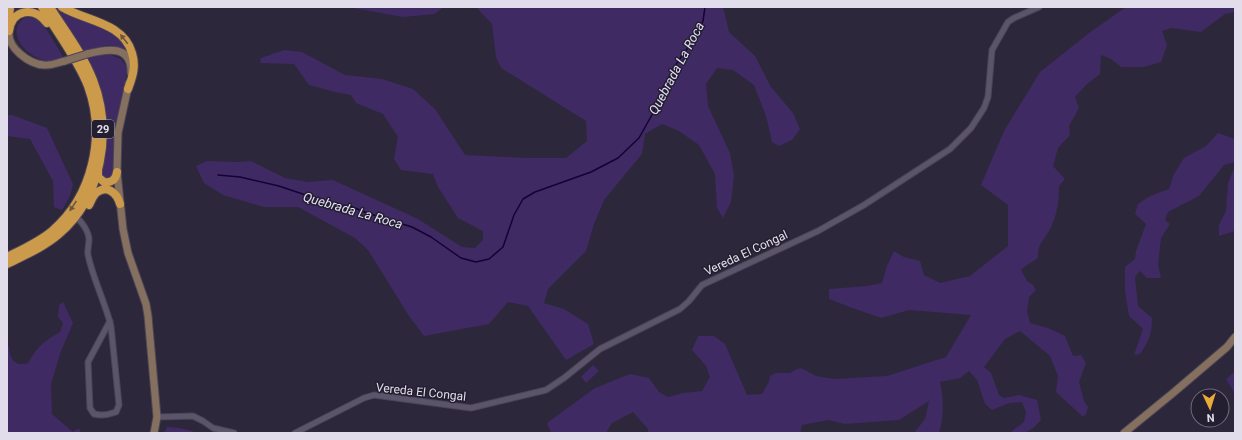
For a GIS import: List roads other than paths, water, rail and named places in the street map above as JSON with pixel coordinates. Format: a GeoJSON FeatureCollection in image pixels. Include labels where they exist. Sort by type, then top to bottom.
{"type":"FeatureCollection","features":[{"type":"Feature","properties":{"kind":"highway"},"geometry":{"type":"LineString","coordinates":[[8,32],[10,7]]}},
{"type":"Feature","properties":{"kind":"highway","name":"29"},"geometry":{"type":"LineString","coordinates":[[7,256],[44,238],[58,226],[73,207],[87,182],[93,158],[96,127],[92,100],[84,76],[42,7]]}},
{"type":"Feature","properties":{"kind":"highway","name":"29"},"geometry":{"type":"LineString","coordinates":[[50,7],[86,66],[97,93],[103,127],[98,170],[78,217]]}},
{"type":"Feature","properties":{"kind":"highway"},"geometry":{"type":"LineString","coordinates":[[62,7],[112,28],[122,36],[131,50],[134,63],[133,78],[128,88]]}},
{"type":"Feature","properties":{"kind":"highway"},"geometry":{"type":"LineString","coordinates":[[8,32],[13,19],[25,12],[37,14],[43,17],[74,64],[84,76]]}},
{"type":"Feature","properties":{"kind":"highway"},"geometry":{"type":"LineString","coordinates":[[98,170],[98,177],[104,182],[114,179],[117,172]]}},
{"type":"Feature","properties":{"kind":"highway"},"geometry":{"type":"LineString","coordinates":[[7,264],[31,253],[70,227],[88,207],[94,196],[100,191],[112,191],[118,197],[120,204]]}},
{"type":"Feature","properties":{"kind":"main road"},"geometry":{"type":"LineString","coordinates":[[8,32],[11,44],[37,64],[47,65],[108,49],[118,51],[124,55],[131,70],[118,133],[117,172],[123,229],[128,253],[148,316],[157,416],[154,433]]}},
{"type":"Feature","properties":{"kind":"main road"},"geometry":{"type":"LineString","coordinates":[[1124,433],[1227,347],[1235,337]]}},
{"type":"Feature","properties":{"kind":"street"},"geometry":{"type":"LineString","coordinates":[[7,10],[10,7]]}},
{"type":"Feature","properties":{"kind":"street","name":"Vereda El Congal"},"geometry":{"type":"LineString","coordinates":[[295,433],[364,398],[374,395],[471,408],[546,390],[564,378],[600,348],[680,309],[689,301],[702,285],[818,231],[864,205],[950,149],[971,128],[984,108],[988,97],[992,50],[1008,22],[1039,7]]}},
{"type":"Feature","properties":{"kind":"street"},"geometry":{"type":"LineString","coordinates":[[78,217],[88,233],[89,241],[87,254],[110,321],[119,405],[116,412],[109,415],[99,415],[94,414],[90,408],[88,362],[110,321]]}},
{"type":"Feature","properties":{"kind":"street"},"geometry":{"type":"LineString","coordinates":[[157,416],[193,416],[213,428],[234,433]]}},
{"type":"Feature","properties":{"kind":"waterway","name":"Quebrada La Roca"},"geometry":{"type":"LineString","coordinates":[[218,175],[240,177],[279,186],[335,205],[350,206],[412,227],[431,237],[461,258],[476,262],[489,259],[503,247],[514,215],[523,199],[535,192],[591,172],[618,158],[639,138],[653,113],[662,89],[678,61],[696,37],[703,21],[705,7]]}}]}
